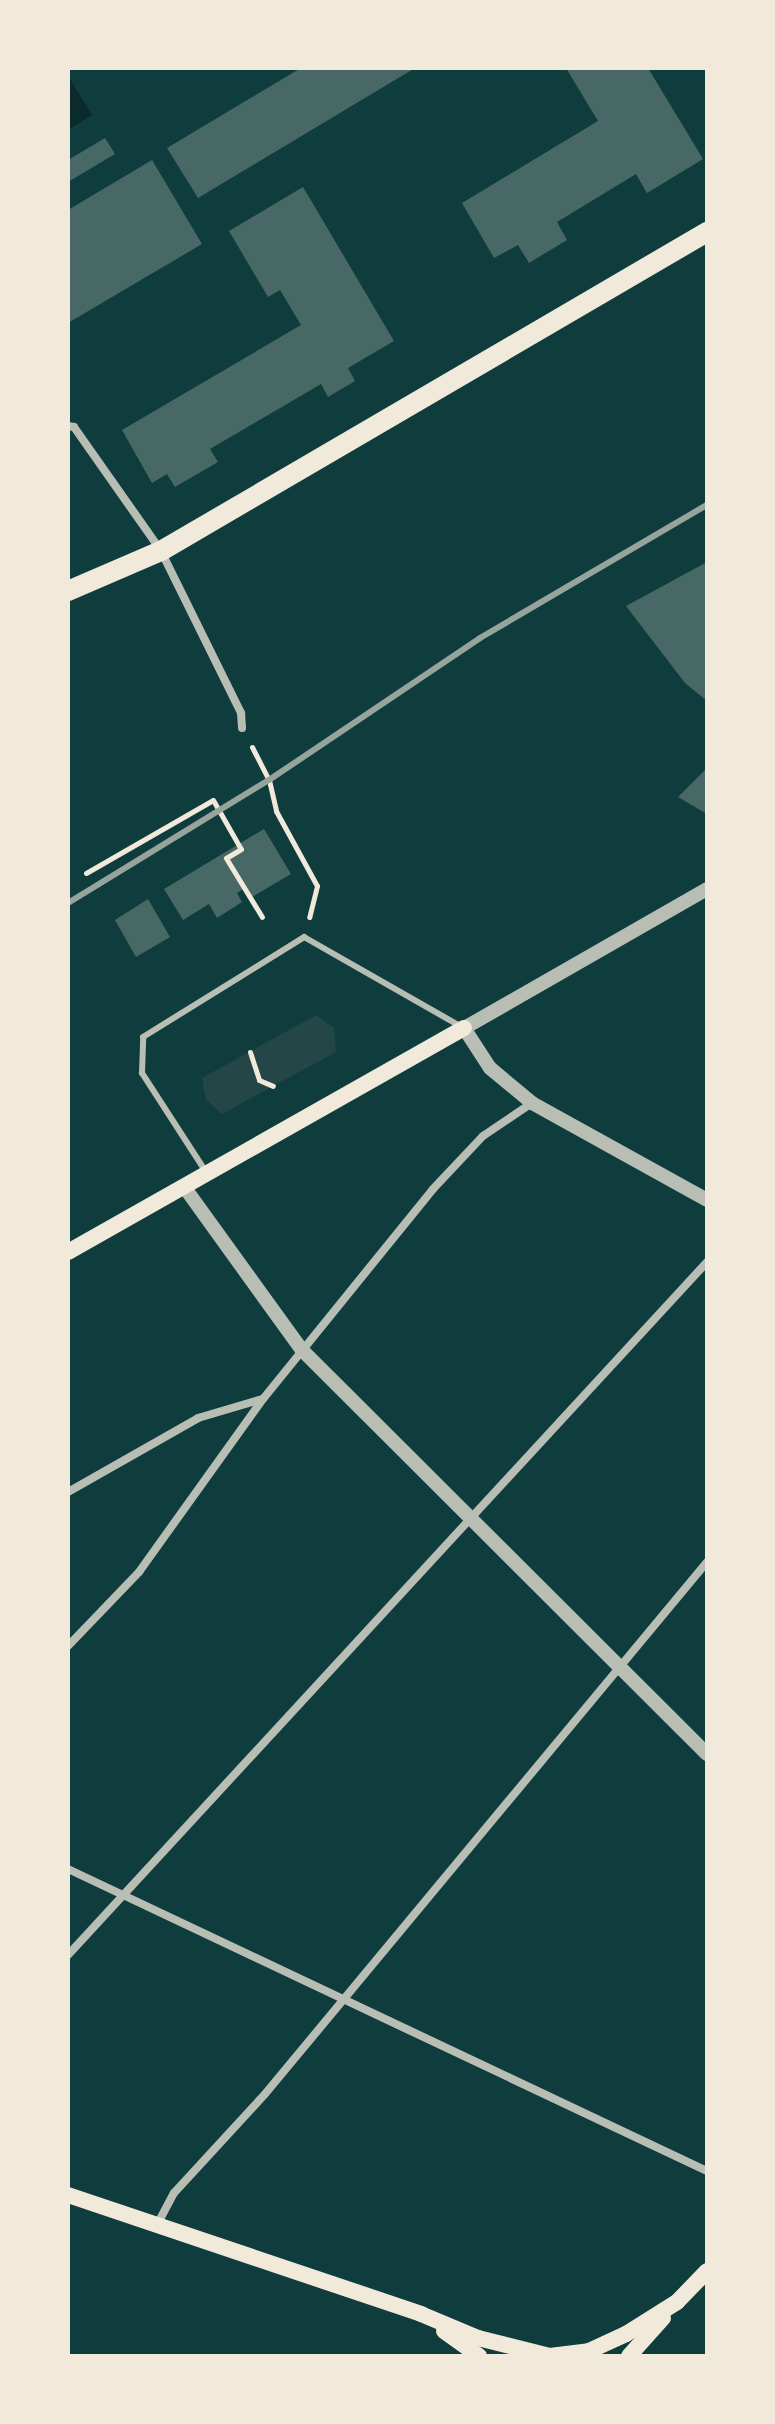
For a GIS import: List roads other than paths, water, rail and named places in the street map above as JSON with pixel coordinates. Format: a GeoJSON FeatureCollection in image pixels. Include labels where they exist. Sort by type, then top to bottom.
{"type":"FeatureCollection","features":[{"type":"Feature","properties":{"kind":"main road"},"geometry":{"type":"LineString","coordinates":[[68,591],[161,551],[707,232]]}},
{"type":"Feature","properties":{"kind":"main road"},"geometry":{"type":"LineString","coordinates":[[68,1252],[464,1028]]}},
{"type":"Feature","properties":{"kind":"main road"},"geometry":{"type":"LineString","coordinates":[[68,2195],[421,2314],[478,2338],[550,2356],[589,2351],[677,2302]]}},
{"type":"Feature","properties":{"kind":"main road"},"geometry":{"type":"LineString","coordinates":[[629,2356],[707,2271]]}},
{"type":"Feature","properties":{"kind":"main road"},"geometry":{"type":"LineString","coordinates":[[421,2314],[479,2356]]}},
{"type":"Feature","properties":{"kind":"street"},"geometry":{"type":"LineString","coordinates":[[68,426],[74,427],[161,551],[241,713],[242,728]]}},
{"type":"Feature","properties":{"kind":"street"},"geometry":{"type":"LineString","coordinates":[[707,889],[464,1028],[490,1068],[532,1103],[707,1200]]}},
{"type":"Feature","properties":{"kind":"street"},"geometry":{"type":"LineString","coordinates":[[68,1646],[139,1572],[263,1399],[433,1189],[483,1136],[532,1103]]}},
{"type":"Feature","properties":{"kind":"street"},"geometry":{"type":"LineString","coordinates":[[185,1188],[302,1350],[622,1665],[707,1754]]}},
{"type":"Feature","properties":{"kind":"street"},"geometry":{"type":"LineString","coordinates":[[68,1955],[473,1520],[707,1262]]}},
{"type":"Feature","properties":{"kind":"street"},"geometry":{"type":"LineString","coordinates":[[68,1492],[198,1418],[263,1399]]}},
{"type":"Feature","properties":{"kind":"street"},"geometry":{"type":"LineString","coordinates":[[158,2223],[174,2193],[345,1999],[707,1562]]}},
{"type":"Feature","properties":{"kind":"street"},"geometry":{"type":"LineString","coordinates":[[68,1869],[707,2171]]}},
{"type":"Feature","properties":{"kind":"lane"},"geometry":{"type":"LineString","coordinates":[[208,1175],[142,1073],[143,1037],[304,937],[464,1028]]}},
{"type":"Feature","properties":{"kind":"railway"},"geometry":{"type":"LineString","coordinates":[[68,903],[269,780],[480,638],[707,505]]}}]}
